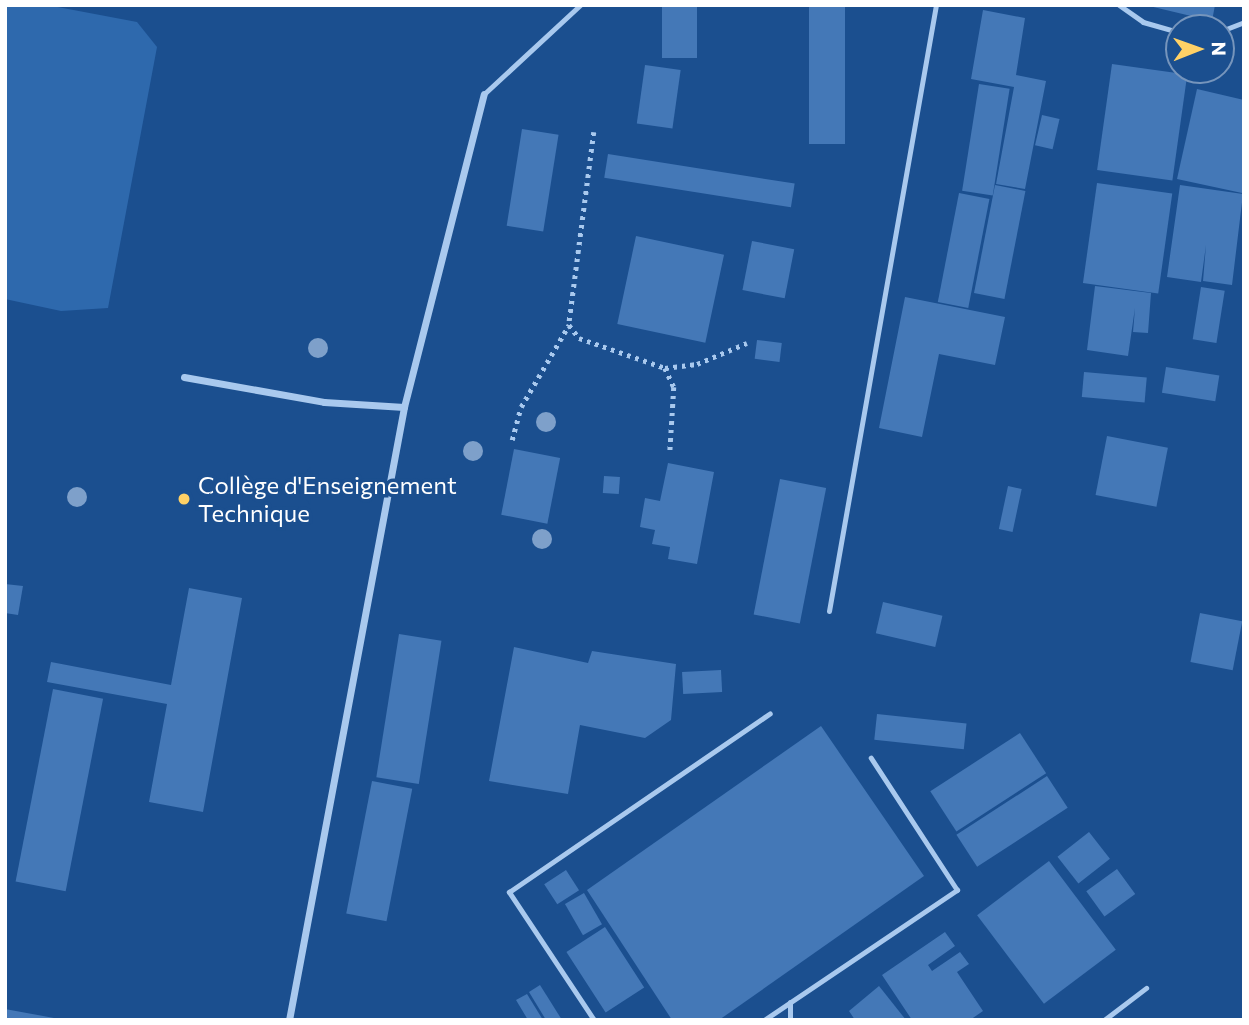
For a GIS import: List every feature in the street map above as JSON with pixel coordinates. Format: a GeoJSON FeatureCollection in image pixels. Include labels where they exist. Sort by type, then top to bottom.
{"type":"FeatureCollection","features":[{"type":"Feature","properties":{"kind":"street"},"geometry":{"type":"LineString","coordinates":[[289,1020],[404,407],[484,94]]}},
{"type":"Feature","properties":{"kind":"street"},"geometry":{"type":"LineString","coordinates":[[184,377],[324,402],[404,407]]}},
{"type":"Feature","properties":{"kind":"lane"},"geometry":{"type":"LineString","coordinates":[[484,94],[580,5]]}},
{"type":"Feature","properties":{"kind":"lane"},"geometry":{"type":"LineString","coordinates":[[830,611],[936,5]]}},
{"type":"Feature","properties":{"kind":"lane"},"geometry":{"type":"LineString","coordinates":[[1119,5],[1143,22],[1165,28]]}},
{"type":"Feature","properties":{"kind":"lane"},"geometry":{"type":"LineString","coordinates":[[594,1020],[509,892],[770,713]]}},
{"type":"Feature","properties":{"kind":"lane"},"geometry":{"type":"LineString","coordinates":[[764,1020],[958,887],[872,758]]}},
{"type":"Feature","properties":{"kind":"lane"},"geometry":{"type":"LineString","coordinates":[[1104,1020],[1146,988]]}},
{"type":"Feature","properties":{"kind":"lane"},"geometry":{"type":"LineString","coordinates":[[790,1002],[790,1020]]}},
{"type":"Feature","properties":{"kind":"path"},"geometry":{"type":"LineString","coordinates":[[512,440],[520,407],[569,325],[594,132]]}},
{"type":"Feature","properties":{"kind":"path"},"geometry":{"type":"LineString","coordinates":[[569,325],[579,338],[665,368],[697,364],[747,343]]}},
{"type":"Feature","properties":{"kind":"path"},"geometry":{"type":"LineString","coordinates":[[665,368],[674,387],[670,452]]}},
{"type":"Feature","properties":{"kind":"shaded area"},"geometry":{"type":"Polygon","coordinates":[[[5,5],[47,5],[137,22],[157,47],[108,308],[61,311],[5,299],[5,5]]]}},
{"type":"Feature","properties":{"kind":"building"},"geometry":{"type":"Polygon","coordinates":[[[662,5],[697,5],[697,58],[662,58],[662,5]]]}},
{"type":"Feature","properties":{"kind":"building"},"geometry":{"type":"Polygon","coordinates":[[[809,5],[845,5],[845,144],[809,144],[809,5]]]}},
{"type":"Feature","properties":{"kind":"building"},"geometry":{"type":"Polygon","coordinates":[[[1145,5],[1215,5],[1213,14],[1183,14],[1145,5]]]}},
{"type":"Feature","properties":{"kind":"building"},"geometry":{"type":"Polygon","coordinates":[[[983,10],[1025,18],[1016,75],[1046,81],[1025,189],[996,184],[1014,87],[971,79],[983,10]]]}},
{"type":"Feature","properties":{"kind":"building"},"geometry":{"type":"Polygon","coordinates":[[[1112,64],[1165,71],[1165,84],[1186,84],[1172,181],[1097,170],[1112,64]]]}},
{"type":"Feature","properties":{"kind":"building"},"geometry":{"type":"Polygon","coordinates":[[[645,65],[681,70],[672,128],[637,123],[645,65]]]}},
{"type":"Feature","properties":{"kind":"building"},"geometry":{"type":"Polygon","coordinates":[[[979,84],[1010,89],[993,196],[962,191],[979,84]]]}},
{"type":"Feature","properties":{"kind":"building"},"geometry":{"type":"Polygon","coordinates":[[[1197,89],[1244,100],[1242,193],[1177,179],[1197,89]]]}},
{"type":"Feature","properties":{"kind":"building"},"geometry":{"type":"Polygon","coordinates":[[[1042,115],[1060,119],[1053,149],[1035,145],[1042,115]]]}},
{"type":"Feature","properties":{"kind":"building"},"geometry":{"type":"Polygon","coordinates":[[[522,129],[559,135],[543,232],[507,226],[522,129]]]}},
{"type":"Feature","properties":{"kind":"building"},"geometry":{"type":"Polygon","coordinates":[[[608,154],[795,184],[791,207],[604,178],[608,154]]]}},
{"type":"Feature","properties":{"kind":"building"},"geometry":{"type":"Polygon","coordinates":[[[1097,183],[1172,194],[1158,294],[1083,283],[1097,183]]]}},
{"type":"Feature","properties":{"kind":"building"},"geometry":{"type":"Polygon","coordinates":[[[995,185],[1025,191],[1004,299],[974,293],[995,185]]]}},
{"type":"Feature","properties":{"kind":"building"},"geometry":{"type":"Polygon","coordinates":[[[1180,185],[1243,194],[1232,285],[1203,281],[1206,245],[1201,282],[1167,277],[1180,185]]]}},
{"type":"Feature","properties":{"kind":"building"},"geometry":{"type":"Polygon","coordinates":[[[959,193],[989,199],[968,308],[938,302],[959,193]]]}},
{"type":"Feature","properties":{"kind":"building"},"geometry":{"type":"Polygon","coordinates":[[[636,236],[724,255],[705,343],[617,324],[636,236]]]}},
{"type":"Feature","properties":{"kind":"building"},"geometry":{"type":"Polygon","coordinates":[[[752,241],[794,249],[785,298],[742,290],[752,241]]]}},
{"type":"Feature","properties":{"kind":"building"},"geometry":{"type":"Polygon","coordinates":[[[1095,286],[1151,293],[1148,333],[1133,332],[1135,308],[1128,356],[1087,350],[1095,286]]]}},
{"type":"Feature","properties":{"kind":"building"},"geometry":{"type":"Polygon","coordinates":[[[1201,287],[1225,291],[1216,343],[1193,339],[1201,287]]]}},
{"type":"Feature","properties":{"kind":"building"},"geometry":{"type":"Polygon","coordinates":[[[905,297],[1005,317],[995,365],[939,354],[922,437],[879,428],[905,297]]]}},
{"type":"Feature","properties":{"kind":"building"},"geometry":{"type":"Polygon","coordinates":[[[757,340],[782,343],[779,362],[755,359],[757,340]]]}},
{"type":"Feature","properties":{"kind":"building"},"geometry":{"type":"Polygon","coordinates":[[[1166,367],[1219,375],[1215,401],[1162,393],[1166,367]]]}},
{"type":"Feature","properties":{"kind":"building"},"geometry":{"type":"Polygon","coordinates":[[[1084,372],[1147,377],[1145,402],[1082,397],[1084,372]]]}},
{"type":"Feature","properties":{"kind":"building"},"geometry":{"type":"Polygon","coordinates":[[[1107,436],[1168,448],[1156,507],[1096,495],[1107,436]]]}},
{"type":"Feature","properties":{"kind":"building"},"geometry":{"type":"Polygon","coordinates":[[[514,449],[560,458],[547,524],[501,515],[514,449]]]}},
{"type":"Feature","properties":{"kind":"building"},"geometry":{"type":"Polygon","coordinates":[[[668,463],[714,472],[697,564],[668,559],[670,547],[652,544],[655,530],[640,527],[645,498],[660,501],[668,463]]]}},
{"type":"Feature","properties":{"kind":"building"},"geometry":{"type":"Polygon","coordinates":[[[604,476],[620,477],[619,494],[603,493],[604,476]]]}},
{"type":"Feature","properties":{"kind":"building"},"geometry":{"type":"Polygon","coordinates":[[[780,479],[826,488],[800,623],[754,614],[780,479]]]}},
{"type":"Feature","properties":{"kind":"building"},"geometry":{"type":"Polygon","coordinates":[[[1008,486],[1022,489],[1013,532],[999,529],[1008,486]]]}},
{"type":"Feature","properties":{"kind":"building"},"geometry":{"type":"Polygon","coordinates":[[[5,584],[23,586],[18,615],[5,613],[5,584]]]}},
{"type":"Feature","properties":{"kind":"building"},"geometry":{"type":"Polygon","coordinates":[[[189,588],[242,598],[203,812],[149,802],[167,704],[47,682],[51,662],[171,685],[189,588]]]}},
{"type":"Feature","properties":{"kind":"building"},"geometry":{"type":"Polygon","coordinates":[[[883,602],[942,616],[935,647],[876,633],[883,602]]]}},
{"type":"Feature","properties":{"kind":"building"},"geometry":{"type":"Polygon","coordinates":[[[1200,613],[1242,621],[1233,670],[1190,662],[1200,613]]]}},
{"type":"Feature","properties":{"kind":"building"},"geometry":{"type":"Polygon","coordinates":[[[399,634],[441,641],[419,784],[376,777],[399,634]]]}},
{"type":"Feature","properties":{"kind":"building"},"geometry":{"type":"Polygon","coordinates":[[[514,647],[588,663],[592,651],[676,664],[671,720],[645,738],[580,725],[568,794],[489,781],[514,647]]]}},
{"type":"Feature","properties":{"kind":"building"},"geometry":{"type":"Polygon","coordinates":[[[721,670],[722,692],[683,694],[682,672],[721,670]]]}},
{"type":"Feature","properties":{"kind":"building"},"geometry":{"type":"Polygon","coordinates":[[[53,689],[103,699],[66,891],[16,881],[53,689]]]}},
{"type":"Feature","properties":{"kind":"building"},"geometry":{"type":"Polygon","coordinates":[[[877,714],[967,723],[964,749],[874,740],[877,714]]]}},
{"type":"Feature","properties":{"kind":"building"},"geometry":{"type":"Polygon","coordinates":[[[821,726],[924,876],[719,1020],[672,1020],[587,890],[821,726]]]}},
{"type":"Feature","properties":{"kind":"building"},"geometry":{"type":"Polygon","coordinates":[[[1020,733],[1046,773],[956,832],[930,791],[1020,733]]]}},
{"type":"Feature","properties":{"kind":"building"},"geometry":{"type":"Polygon","coordinates":[[[1047,776],[1068,808],[977,867],[956,835],[1047,776]]]}},
{"type":"Feature","properties":{"kind":"building"},"geometry":{"type":"Polygon","coordinates":[[[372,781],[412,789],[386,921],[346,914],[372,781]]]}},
{"type":"Feature","properties":{"kind":"building"},"geometry":{"type":"Polygon","coordinates":[[[1089,832],[1110,859],[1078,883],[1057,857],[1089,832]]]}},
{"type":"Feature","properties":{"kind":"building"},"geometry":{"type":"Polygon","coordinates":[[[1049,861],[1116,950],[1044,1004],[977,915],[1049,861]]]}},
{"type":"Feature","properties":{"kind":"building"},"geometry":{"type":"Polygon","coordinates":[[[1117,869],[1135,894],[1104,916],[1086,891],[1117,869]]]}},
{"type":"Feature","properties":{"kind":"building"},"geometry":{"type":"Polygon","coordinates":[[[566,870],[579,890],[557,904],[544,884],[566,870]]]}},
{"type":"Feature","properties":{"kind":"building"},"geometry":{"type":"Polygon","coordinates":[[[584,893],[602,924],[583,935],[565,904],[584,893]]]}},
{"type":"Feature","properties":{"kind":"building"},"geometry":{"type":"Polygon","coordinates":[[[605,927],[644,987],[606,1012],[566,952],[605,927]]]}},
{"type":"Feature","properties":{"kind":"building"},"geometry":{"type":"Polygon","coordinates":[[[945,932],[955,946],[928,965],[932,971],[960,952],[969,964],[957,972],[983,1011],[970,1020],[912,1020],[882,975],[945,932]]]}},
{"type":"Feature","properties":{"kind":"building"},"geometry":{"type":"Polygon","coordinates":[[[540,985],[562,1020],[546,1020],[529,992],[540,985]]]}},
{"type":"Feature","properties":{"kind":"building"},"geometry":{"type":"Polygon","coordinates":[[[879,986],[906,1020],[855,1020],[849,1011],[879,986]]]}},
{"type":"Feature","properties":{"kind":"building"},"geometry":{"type":"Polygon","coordinates":[[[527,994],[543,1020],[528,1020],[516,1000],[527,994]]]}},
{"type":"Feature","properties":{"kind":"building"},"geometry":{"type":"Polygon","coordinates":[[[5,1009],[54,1018],[54,1020],[5,1020],[5,1009]]]}},
{"type":"Feature","properties":{"kind":"place","name":"Collège d'Enseignement Technique"},"geometry":{"type":"Point","coordinates":[184,499]}}]}
